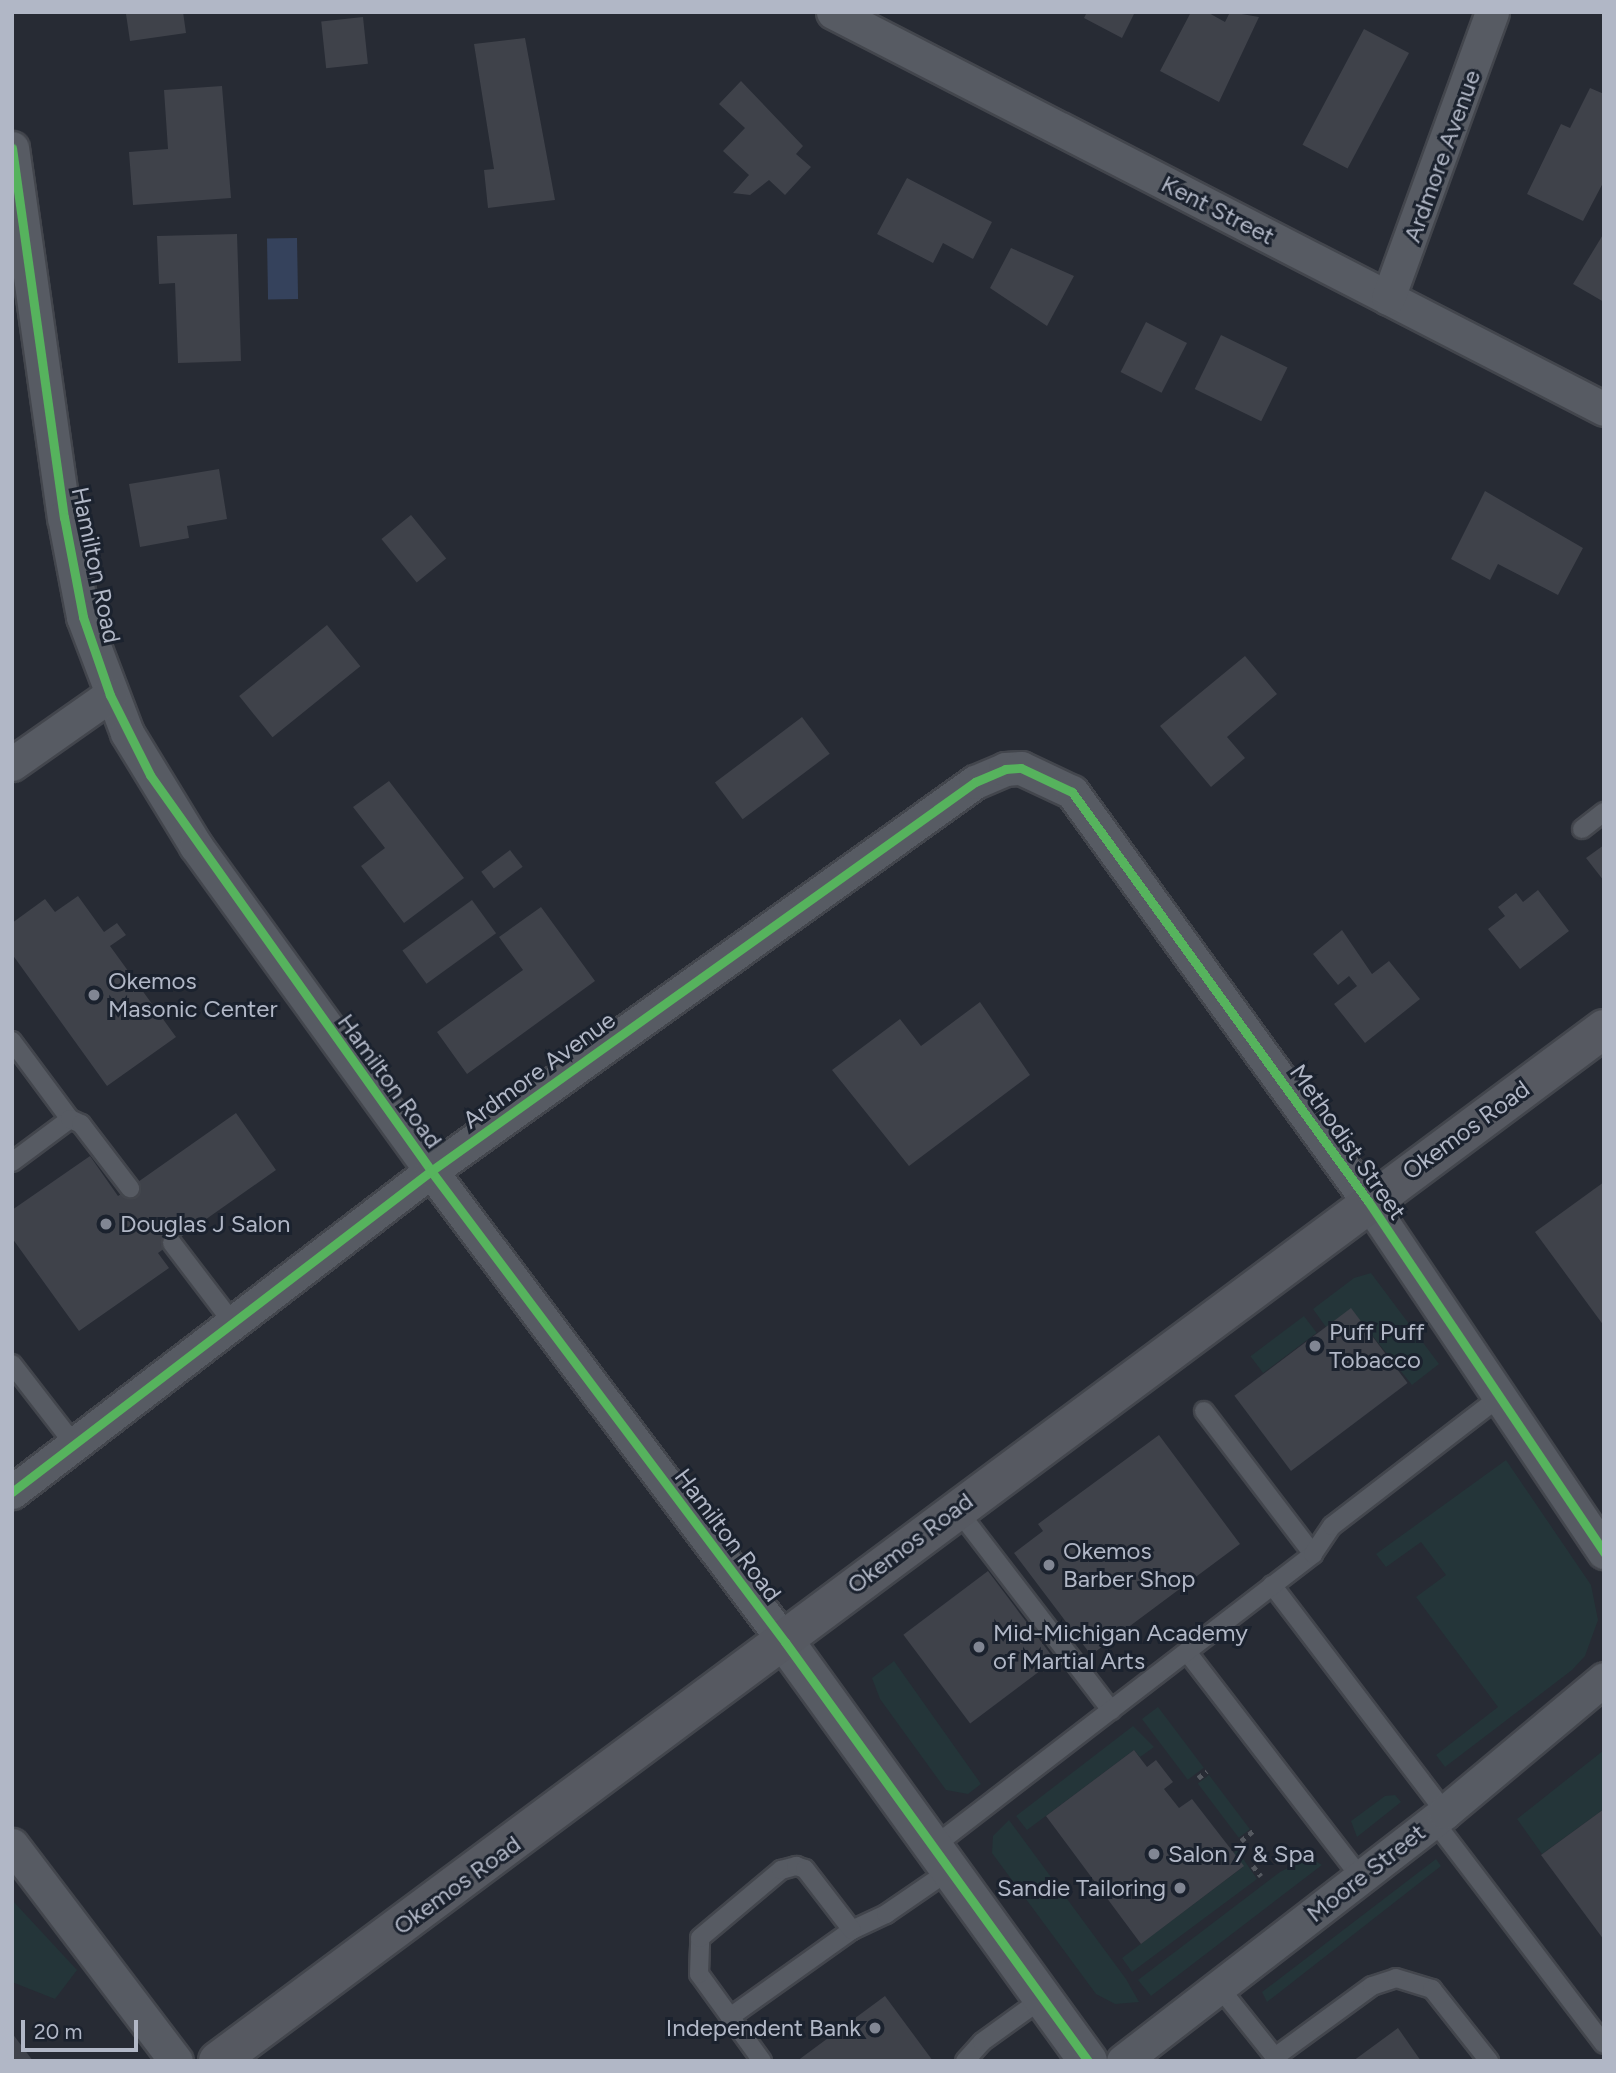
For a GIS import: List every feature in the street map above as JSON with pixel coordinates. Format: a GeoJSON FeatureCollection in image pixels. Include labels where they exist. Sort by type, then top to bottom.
{"type":"FeatureCollection","features":[{"type":"Feature","properties":{"kind":"main road","name":"Okemos Road"},"geometry":{"type":"LineString","coordinates":[[218,2061],[785,1642],[956,1508],[1368,1201],[1604,1029]]}},
{"type":"Feature","properties":{"kind":"street","name":"Kent Street"},"geometry":{"type":"LineString","coordinates":[[833,12],[1604,409]]}},
{"type":"Feature","properties":{"kind":"street","name":"Ardmore Avenue"},"geometry":{"type":"LineString","coordinates":[[1388,298],[1492,12]]}},
{"type":"Feature","properties":{"kind":"street","name":"Hamilton Road"},"geometry":{"type":"LineString","coordinates":[[12,148],[64,517],[83,617],[110,695],[150,775],[196,846],[431,1171],[785,1642],[1088,2061]]}},
{"type":"Feature","properties":{"kind":"street"},"geometry":{"type":"LineString","coordinates":[[12,764],[110,695]]}},
{"type":"Feature","properties":{"kind":"street","name":"Ardmore Avenue"},"geometry":{"type":"LineString","coordinates":[[12,1492],[431,1171],[975,782],[1005,769],[1040,772]]}},
{"type":"Feature","properties":{"kind":"street","name":"Methodist Street"},"geometry":{"type":"LineString","coordinates":[[1040,772],[1072,792],[1368,1201],[1498,1398],[1603,1548]]}},
{"type":"Feature","properties":{"kind":"street","name":"Moore Street"},"geometry":{"type":"LineString","coordinates":[[1124,2061],[1440,1816],[1604,1679]]}},
{"type":"Feature","properties":{"kind":"street"},"geometry":{"type":"LineString","coordinates":[[12,1845],[176,2061]]}},
{"type":"Feature","properties":{"kind":"lane"},"geometry":{"type":"LineString","coordinates":[[1582,828],[1604,812]]}},
{"type":"Feature","properties":{"kind":"lane"},"geometry":{"type":"LineString","coordinates":[[12,1041],[70,1119],[80,1124],[130,1188]]}},
{"type":"Feature","properties":{"kind":"lane"},"geometry":{"type":"LineString","coordinates":[[13,1159],[70,1119]]}},
{"type":"Feature","properties":{"kind":"lane"},"geometry":{"type":"LineString","coordinates":[[172,1243],[233,1322]]}},
{"type":"Feature","properties":{"kind":"lane"},"geometry":{"type":"LineString","coordinates":[[12,1364],[74,1444]]}},
{"type":"Feature","properties":{"kind":"lane"},"geometry":{"type":"LineString","coordinates":[[730,2018],[852,1930],[886,1914],[941,1858],[1111,1710],[1313,1554],[1332,1526],[1498,1398]]}},
{"type":"Feature","properties":{"kind":"lane"},"geometry":{"type":"LineString","coordinates":[[1204,1411],[1313,1554]]}},
{"type":"Feature","properties":{"kind":"lane"},"geometry":{"type":"LineString","coordinates":[[956,1508],[1111,1710]]}},
{"type":"Feature","properties":{"kind":"lane"},"geometry":{"type":"LineString","coordinates":[[1272,1585],[1604,2043]]}},
{"type":"Feature","properties":{"kind":"lane"},"geometry":{"type":"LineString","coordinates":[[1187,1652],[1361,1878]]}},
{"type":"Feature","properties":{"kind":"lane"},"geometry":{"type":"LineString","coordinates":[[762,2061],[699,1974],[700,1938],[781,1870],[805,1869],[852,1930]]}},
{"type":"Feature","properties":{"kind":"lane"},"geometry":{"type":"LineString","coordinates":[[1219,1987],[1277,2059],[1372,1986],[1396,1978],[1432,1989],[1489,2061]]}},
{"type":"Feature","properties":{"kind":"lane"},"geometry":{"type":"LineString","coordinates":[[965,2061],[982,2042],[1043,1998]]}},
{"type":"Feature","properties":{"kind":"path"},"geometry":{"type":"LineString","coordinates":[[1198,1778],[1207,1771]]}},
{"type":"Feature","properties":{"kind":"path"},"geometry":{"type":"LineString","coordinates":[[1241,1841],[1253,1831]]}},
{"type":"Feature","properties":{"kind":"path"},"geometry":{"type":"LineString","coordinates":[[1253,1866],[1261,1876]]}},
{"type":"Feature","properties":{"kind":"shaded area"},"geometry":{"type":"Polygon","coordinates":[[[1371,1273],[1439,1364],[1412,1385],[1351,1309],[1326,1327],[1313,1309],[1354,1278],[1371,1273]]]}},
{"type":"Feature","properties":{"kind":"shaded area"},"geometry":{"type":"Polygon","coordinates":[[[1304,1316],[1317,1333],[1263,1373],[1250,1356],[1304,1316]]]}},
{"type":"Feature","properties":{"kind":"shaded area"},"geometry":{"type":"Polygon","coordinates":[[[1506,1460],[1591,1585],[1598,1620],[1585,1656],[1572,1670],[1445,1767],[1436,1755],[1498,1707],[1416,1597],[1446,1575],[1421,1542],[1386,1567],[1376,1554],[1506,1460]]]}},
{"type":"Feature","properties":{"kind":"shaded area"},"geometry":{"type":"Polygon","coordinates":[[[894,1661],[981,1784],[968,1794],[946,1790],[880,1699],[872,1678],[894,1661]]]}},
{"type":"Feature","properties":{"kind":"shaded area"},"geometry":{"type":"Polygon","coordinates":[[[1158,1707],[1204,1768],[1188,1780],[1142,1719],[1158,1707]]]}},
{"type":"Feature","properties":{"kind":"shaded area"},"geometry":{"type":"Polygon","coordinates":[[[1133,1726],[1154,1747],[1140,1757],[1134,1750],[1027,1830],[1016,1816],[1133,1726]]]}},
{"type":"Feature","properties":{"kind":"shaded area"},"geometry":{"type":"Polygon","coordinates":[[[1604,1750],[1604,1809],[1542,1854],[1517,1819],[1604,1750]]]}},
{"type":"Feature","properties":{"kind":"shaded area"},"geometry":{"type":"Polygon","coordinates":[[[1209,1775],[1250,1829],[1239,1838],[1198,1783],[1209,1775]]]}},
{"type":"Feature","properties":{"kind":"shaded area"},"geometry":{"type":"Polygon","coordinates":[[[1395,1795],[1401,1802],[1357,1837],[1351,1821],[1385,1796],[1395,1795]]]}},
{"type":"Feature","properties":{"kind":"shaded area"},"geometry":{"type":"Polygon","coordinates":[[[1009,1820],[1126,1979],[1139,2002],[1115,2004],[1096,1994],[992,1853],[993,1836],[1009,1820]]]}},
{"type":"Feature","properties":{"kind":"shaded area"},"geometry":{"type":"Polygon","coordinates":[[[1237,1850],[1257,1879],[1132,1972],[1122,1958],[1243,1867],[1233,1853],[1237,1850]]]}},
{"type":"Feature","properties":{"kind":"shaded area"},"geometry":{"type":"Polygon","coordinates":[[[1309,1857],[1322,1865],[1151,1996],[1138,1980],[1280,1872],[1309,1857]]]}},
{"type":"Feature","properties":{"kind":"shaded area"},"geometry":{"type":"Polygon","coordinates":[[[1436,1859],[1441,1866],[1267,2002],[1262,1992],[1436,1859]]]}},
{"type":"Feature","properties":{"kind":"shaded area"},"geometry":{"type":"Polygon","coordinates":[[[12,1900],[77,1970],[55,1999],[12,1982],[12,1900]]]}},
{"type":"Feature","properties":{"kind":"water"},"geometry":{"type":"Polygon","coordinates":[[[297,238],[298,299],[268,300],[267,239],[297,238]]]}},
{"type":"Feature","properties":{"kind":"building"},"geometry":{"type":"Polygon","coordinates":[[[183,12],[186,33],[130,41],[126,14],[183,12]]]}},
{"type":"Feature","properties":{"kind":"building"},"geometry":{"type":"Polygon","coordinates":[[[1087,12],[1135,12],[1122,38],[1084,18],[1087,12]]]}},
{"type":"Feature","properties":{"kind":"building"},"geometry":{"type":"Polygon","coordinates":[[[1191,12],[1207,12],[1225,22],[1230,12],[1259,17],[1219,102],[1160,71],[1191,12]]]}},
{"type":"Feature","properties":{"kind":"building"},"geometry":{"type":"Polygon","coordinates":[[[363,17],[368,64],[326,68],[321,21],[363,17]]]}},
{"type":"Feature","properties":{"kind":"building"},"geometry":{"type":"Polygon","coordinates":[[[1364,29],[1409,53],[1348,169],[1302,145],[1364,29]]]}},
{"type":"Feature","properties":{"kind":"building"},"geometry":{"type":"Polygon","coordinates":[[[525,38],[555,200],[488,208],[484,170],[494,169],[474,44],[525,38]]]}},
{"type":"Feature","properties":{"kind":"building"},"geometry":{"type":"Polygon","coordinates":[[[741,81],[803,146],[796,154],[811,167],[785,195],[769,180],[750,195],[733,193],[749,175],[723,151],[745,128],[719,104],[741,81]]]}},
{"type":"Feature","properties":{"kind":"building"},"geometry":{"type":"Polygon","coordinates":[[[222,86],[231,198],[133,205],[129,152],[168,149],[164,90],[222,86]]]}},
{"type":"Feature","properties":{"kind":"building"},"geometry":{"type":"Polygon","coordinates":[[[1590,88],[1604,94],[1604,181],[1583,221],[1527,194],[1561,124],[1570,128],[1590,88]]]}},
{"type":"Feature","properties":{"kind":"building"},"geometry":{"type":"Polygon","coordinates":[[[907,178],[992,222],[973,259],[943,243],[933,263],[877,234],[907,178]]]}},
{"type":"Feature","properties":{"kind":"building"},"geometry":{"type":"Polygon","coordinates":[[[1604,233],[1604,302],[1573,284],[1604,233]]]}},
{"type":"Feature","properties":{"kind":"building"},"geometry":{"type":"Polygon","coordinates":[[[237,234],[241,361],[178,363],[175,283],[159,284],[157,236],[237,234]]]}},
{"type":"Feature","properties":{"kind":"building"},"geometry":{"type":"Polygon","coordinates":[[[1011,248],[1074,276],[1047,326],[990,288],[1011,248]]]}},
{"type":"Feature","properties":{"kind":"building"},"geometry":{"type":"Polygon","coordinates":[[[1146,322],[1187,343],[1162,393],[1121,372],[1146,322]]]}},
{"type":"Feature","properties":{"kind":"building"},"geometry":{"type":"Polygon","coordinates":[[[1221,335],[1288,367],[1261,421],[1195,389],[1221,335]]]}},
{"type":"Feature","properties":{"kind":"building"},"geometry":{"type":"Polygon","coordinates":[[[219,469],[227,519],[187,526],[189,538],[140,547],[129,484],[219,469]]]}},
{"type":"Feature","properties":{"kind":"building"},"geometry":{"type":"Polygon","coordinates":[[[1485,491],[1583,548],[1558,595],[1498,564],[1490,580],[1451,559],[1485,491]]]}},
{"type":"Feature","properties":{"kind":"building"},"geometry":{"type":"Polygon","coordinates":[[[411,515],[446,559],[417,582],[381,539],[411,515]]]}},
{"type":"Feature","properties":{"kind":"building"},"geometry":{"type":"Polygon","coordinates":[[[327,625],[360,666],[273,737],[239,696],[327,625]]]}},
{"type":"Feature","properties":{"kind":"building"},"geometry":{"type":"Polygon","coordinates":[[[1245,656],[1277,694],[1227,737],[1245,758],[1211,787],[1160,726],[1245,656]]]}},
{"type":"Feature","properties":{"kind":"building"},"geometry":{"type":"Polygon","coordinates":[[[802,717],[830,754],[743,819],[715,783],[802,717]]]}},
{"type":"Feature","properties":{"kind":"building"},"geometry":{"type":"Polygon","coordinates":[[[389,781],[464,878],[404,923],[361,866],[385,848],[353,807],[389,781]]]}},
{"type":"Feature","properties":{"kind":"building"},"geometry":{"type":"Polygon","coordinates":[[[1604,845],[1604,881],[1586,858],[1604,845]]]}},
{"type":"Feature","properties":{"kind":"building"},"geometry":{"type":"Polygon","coordinates":[[[510,850],[523,867],[494,888],[481,872],[510,850]]]}},
{"type":"Feature","properties":{"kind":"building"},"geometry":{"type":"Polygon","coordinates":[[[1538,890],[1569,931],[1520,969],[1488,929],[1505,916],[1498,907],[1516,893],[1523,902],[1538,890]]]}},
{"type":"Feature","properties":{"kind":"building","name":"Okemos Masonic Center"},"geometry":{"type":"Polygon","coordinates":[[[78,896],[104,932],[117,923],[126,935],[110,946],[176,1037],[107,1086],[12,954],[12,923],[45,899],[55,912],[78,896]]]}},
{"type":"Feature","properties":{"kind":"building"},"geometry":{"type":"Polygon","coordinates":[[[472,900],[496,933],[427,984],[402,951],[472,900]]]}},
{"type":"Feature","properties":{"kind":"building"},"geometry":{"type":"Polygon","coordinates":[[[541,907],[595,981],[467,1074],[437,1032],[523,970],[499,937],[541,907]]]}},
{"type":"Feature","properties":{"kind":"building"},"geometry":{"type":"Polygon","coordinates":[[[1342,930],[1372,974],[1389,961],[1420,999],[1365,1043],[1334,1004],[1357,986],[1349,976],[1338,985],[1313,954],[1342,930]]]}},
{"type":"Feature","properties":{"kind":"building"},"geometry":{"type":"Polygon","coordinates":[[[980,1002],[1030,1075],[909,1166],[832,1070],[900,1019],[921,1046],[980,1002]]]}},
{"type":"Feature","properties":{"kind":"building","name":"Douglas J Salon"},"geometry":{"type":"Polygon","coordinates":[[[236,1113],[276,1170],[158,1253],[169,1268],[79,1331],[12,1238],[12,1210],[90,1156],[118,1196],[236,1113]]]}},
{"type":"Feature","properties":{"kind":"building"},"geometry":{"type":"Polygon","coordinates":[[[1604,1182],[1604,1326],[1535,1232],[1604,1182]]]}},
{"type":"Feature","properties":{"kind":"building"},"geometry":{"type":"Polygon","coordinates":[[[1351,1308],[1408,1383],[1291,1471],[1234,1396],[1351,1308]]]}},
{"type":"Feature","properties":{"kind":"building"},"geometry":{"type":"Polygon","coordinates":[[[1159,1435],[1240,1544],[1091,1655],[1014,1553],[1043,1531],[1038,1524],[1159,1435]]]}},
{"type":"Feature","properties":{"kind":"building","name":"Mid-Michigan Academy of Martial Arts"},"geometry":{"type":"Polygon","coordinates":[[[988,1571],[1055,1660],[970,1723],[903,1635],[988,1571]]]}},
{"type":"Feature","properties":{"kind":"building"},"geometry":{"type":"Polygon","coordinates":[[[1134,1750],[1147,1767],[1156,1760],[1173,1782],[1164,1789],[1179,1808],[1192,1799],[1244,1866],[1141,1944],[1046,1816],[1134,1750]]]}},
{"type":"Feature","properties":{"kind":"building"},"geometry":{"type":"Polygon","coordinates":[[[1604,1809],[1604,1940],[1541,1855],[1604,1809]]]}},
{"type":"Feature","properties":{"kind":"building","name":"Independent Bank"},"geometry":{"type":"Polygon","coordinates":[[[885,1996],[933,2061],[797,2061],[885,1996]]]}},
{"type":"Feature","properties":{"kind":"building"},"geometry":{"type":"Polygon","coordinates":[[[1398,2028],[1421,2061],[1353,2061],[1398,2028]]]}},
{"type":"Feature","properties":{"kind":"building"},"geometry":{"type":"Polygon","coordinates":[[[12,2033],[33,2061],[12,2061],[12,2033]]]}},
{"type":"Feature","properties":{"kind":"cycle path"},"geometry":{"type":"LineString","coordinates":[[12,148],[64,517],[83,617],[110,695],[150,775],[431,1171],[785,1642],[1088,2061]]}},
{"type":"Feature","properties":{"kind":"cycle path"},"geometry":{"type":"LineString","coordinates":[[12,1492],[431,1171],[975,782],[1005,769],[1021,768],[1072,792],[1368,1201],[1604,1552]]}},
{"type":"Feature","properties":{"kind":"place","name":"Okemos Masonic Center"},"geometry":{"type":"Point","coordinates":[94,995]}},
{"type":"Feature","properties":{"kind":"place","name":"Douglas J Salon"},"geometry":{"type":"Point","coordinates":[106,1224]}},
{"type":"Feature","properties":{"kind":"place","name":"Puff Puff Tobacco"},"geometry":{"type":"Point","coordinates":[1315,1346]}},
{"type":"Feature","properties":{"kind":"place","name":"Okemos Barber Shop"},"geometry":{"type":"Point","coordinates":[1049,1565]}},
{"type":"Feature","properties":{"kind":"place","name":"Mid-Michigan Academy of Martial Arts"},"geometry":{"type":"Point","coordinates":[979,1647]}},
{"type":"Feature","properties":{"kind":"place","name":"Salon 7 & Spa"},"geometry":{"type":"Point","coordinates":[1154,1854]}},
{"type":"Feature","properties":{"kind":"place","name":"Sandie Tailoring"},"geometry":{"type":"Point","coordinates":[1180,1888]}},
{"type":"Feature","properties":{"kind":"place","name":"Independent Bank"},"geometry":{"type":"Point","coordinates":[875,2028]}}]}
